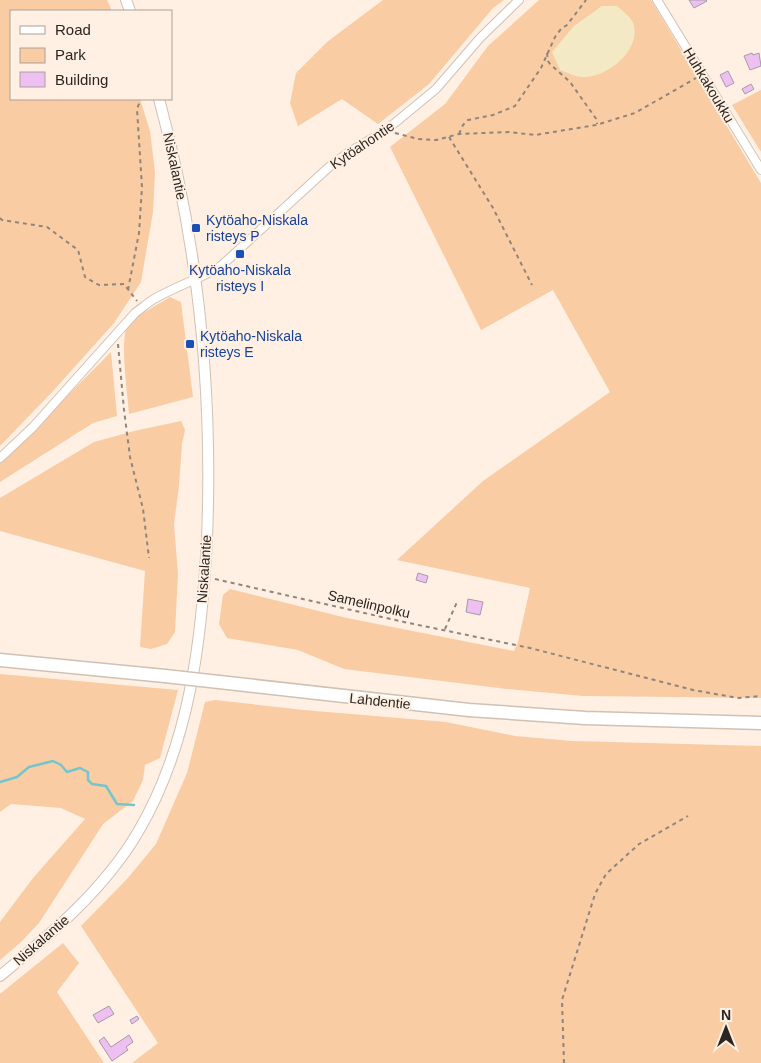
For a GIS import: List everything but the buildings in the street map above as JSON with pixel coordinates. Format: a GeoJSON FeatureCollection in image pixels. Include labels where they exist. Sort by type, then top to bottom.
{"type":"FeatureCollection","features":[{"type":"Feature","properties":{"kind":"highway","name":"Lahdentie"},"geometry":{"type":"LineString","coordinates":[[0,660],[165,676],[478,711],[702,723],[761,723]]}},
{"type":"Feature","properties":{"kind":"street","name":"Kytöahontie"},"geometry":{"type":"LineString","coordinates":[[0,458],[33,427],[117,332],[142,307],[174,288],[196,280],[221,266],[329,166],[385,131],[436,89],[480,38],[519,0]]}},
{"type":"Feature","properties":{"kind":"street","name":"Huhkakoukku"},"geometry":{"type":"LineString","coordinates":[[657,0],[761,170]]}},
{"type":"Feature","properties":{"kind":"street","name":"Niskalantie"},"geometry":{"type":"LineString","coordinates":[[0,976],[64,922],[100,884],[121,858],[138,832],[154,801],[177,741],[186,708],[194,664],[205,576],[209,473],[205,365],[196,280],[180,188],[159,100]]}},
{"type":"Feature","properties":{"kind":"path"},"geometry":{"type":"LineString","coordinates":[[459,134],[463,125],[468,120],[493,115],[515,106],[541,68],[558,33],[567,25],[586,0]]}},
{"type":"Feature","properties":{"kind":"path"},"geometry":{"type":"LineString","coordinates":[[548,53],[550,64],[570,82],[597,120],[596,124]]}},
{"type":"Feature","properties":{"kind":"path"},"geometry":{"type":"LineString","coordinates":[[385,131],[418,139],[436,140],[459,134],[509,132],[535,135],[596,124],[635,113],[702,73]]}},
{"type":"Feature","properties":{"kind":"path"},"geometry":{"type":"LineString","coordinates":[[128,290],[139,224],[142,187],[137,109],[141,100]]}},
{"type":"Feature","properties":{"kind":"path"},"geometry":{"type":"LineString","coordinates":[[449,136],[493,208],[532,285]]}},
{"type":"Feature","properties":{"kind":"path"},"geometry":{"type":"LineString","coordinates":[[0,218],[2,220],[47,227],[78,250],[85,277],[100,285],[124,284],[142,307]]}},
{"type":"Feature","properties":{"kind":"path"},"geometry":{"type":"LineString","coordinates":[[117,332],[126,429],[130,457],[143,508],[149,558]]}},
{"type":"Feature","properties":{"kind":"path","name":"Samelinpolku"},"geometry":{"type":"LineString","coordinates":[[205,576],[530,648],[693,690],[738,698],[761,696]]}},
{"type":"Feature","properties":{"kind":"path"},"geometry":{"type":"LineString","coordinates":[[445,630],[457,602]]}},
{"type":"Feature","properties":{"kind":"path"},"geometry":{"type":"LineString","coordinates":[[564,1063],[562,1000],[595,894],[606,874],[639,844],[688,816]]}},
{"type":"Feature","properties":{"kind":"green space"},"geometry":{"type":"Polygon","coordinates":[[[0,0],[107,0],[112,10],[10,10],[10,100],[140,100],[150,131],[155,172],[153,212],[141,282],[114,323],[54,390],[0,446],[0,0]]]}},
{"type":"Feature","properties":{"kind":"green space"},"geometry":{"type":"Polygon","coordinates":[[[383,0],[504,0],[493,8],[429,84],[378,124],[342,99],[298,126],[290,103],[296,73],[327,42],[383,0]]]}},
{"type":"Feature","properties":{"kind":"green space"},"geometry":{"type":"Polygon","coordinates":[[[539,0],[651,0],[761,183],[761,698],[583,696],[507,689],[344,669],[298,650],[227,638],[219,624],[223,595],[230,589],[347,618],[514,651],[518,642],[530,588],[397,560],[483,481],[610,392],[553,290],[481,330],[390,147],[445,104],[488,46],[539,0]]]}},
{"type":"Feature","properties":{"kind":"green space"},"geometry":{"type":"Polygon","coordinates":[[[761,90],[761,152],[732,105],[761,90]]]}},
{"type":"Feature","properties":{"kind":"green space"},"geometry":{"type":"Polygon","coordinates":[[[170,297],[181,302],[193,397],[129,414],[124,354],[125,332],[128,325],[142,314],[170,297]]]}},
{"type":"Feature","properties":{"kind":"green space"},"geometry":{"type":"Polygon","coordinates":[[[111,352],[117,416],[93,423],[0,482],[0,463],[111,352]]]}},
{"type":"Feature","properties":{"kind":"green space"},"geometry":{"type":"Polygon","coordinates":[[[181,421],[185,430],[174,524],[178,574],[175,632],[167,644],[151,649],[140,647],[145,571],[0,531],[0,498],[94,442],[181,421]]]}},
{"type":"Feature","properties":{"kind":"green space"},"geometry":{"type":"Polygon","coordinates":[[[0,674],[178,690],[160,758],[145,765],[143,780],[133,801],[103,824],[39,923],[0,960],[0,922],[33,878],[85,819],[61,808],[11,804],[0,812],[0,674]]]}},
{"type":"Feature","properties":{"kind":"green space"},"geometry":{"type":"Polygon","coordinates":[[[215,700],[304,710],[446,722],[515,736],[573,741],[761,746],[761,1063],[132,1063],[158,1043],[81,926],[127,879],[156,844],[187,773],[205,702],[215,700]]]}},
{"type":"Feature","properties":{"kind":"green space"},"geometry":{"type":"Polygon","coordinates":[[[63,943],[79,963],[57,992],[104,1063],[0,1063],[0,994],[63,943]]]}},
{"type":"Feature","properties":{"kind":"sand"},"geometry":{"type":"Polygon","coordinates":[[[602,6],[617,6],[632,20],[635,33],[633,43],[628,52],[611,68],[591,76],[579,77],[560,70],[552,52],[574,26],[602,6]]]}},
{"type":"Feature","properties":{"kind":"waterway"},"geometry":{"type":"LineString","coordinates":[[0,782],[17,777],[29,767],[53,761],[61,765],[67,772],[80,768],[88,772],[88,780],[92,784],[106,786],[117,804],[134,805]]}},
{"type":"Feature","properties":{"kind":"place","name":"Kytöaho-Niskala risteys P"},"geometry":{"type":"Point","coordinates":[196,228]}},
{"type":"Feature","properties":{"kind":"place","name":"Kytöaho-Niskala risteys I"},"geometry":{"type":"Point","coordinates":[240,254]}},
{"type":"Feature","properties":{"kind":"place","name":"Kytöaho-Niskala risteys E"},"geometry":{"type":"Point","coordinates":[190,344]}}]}
